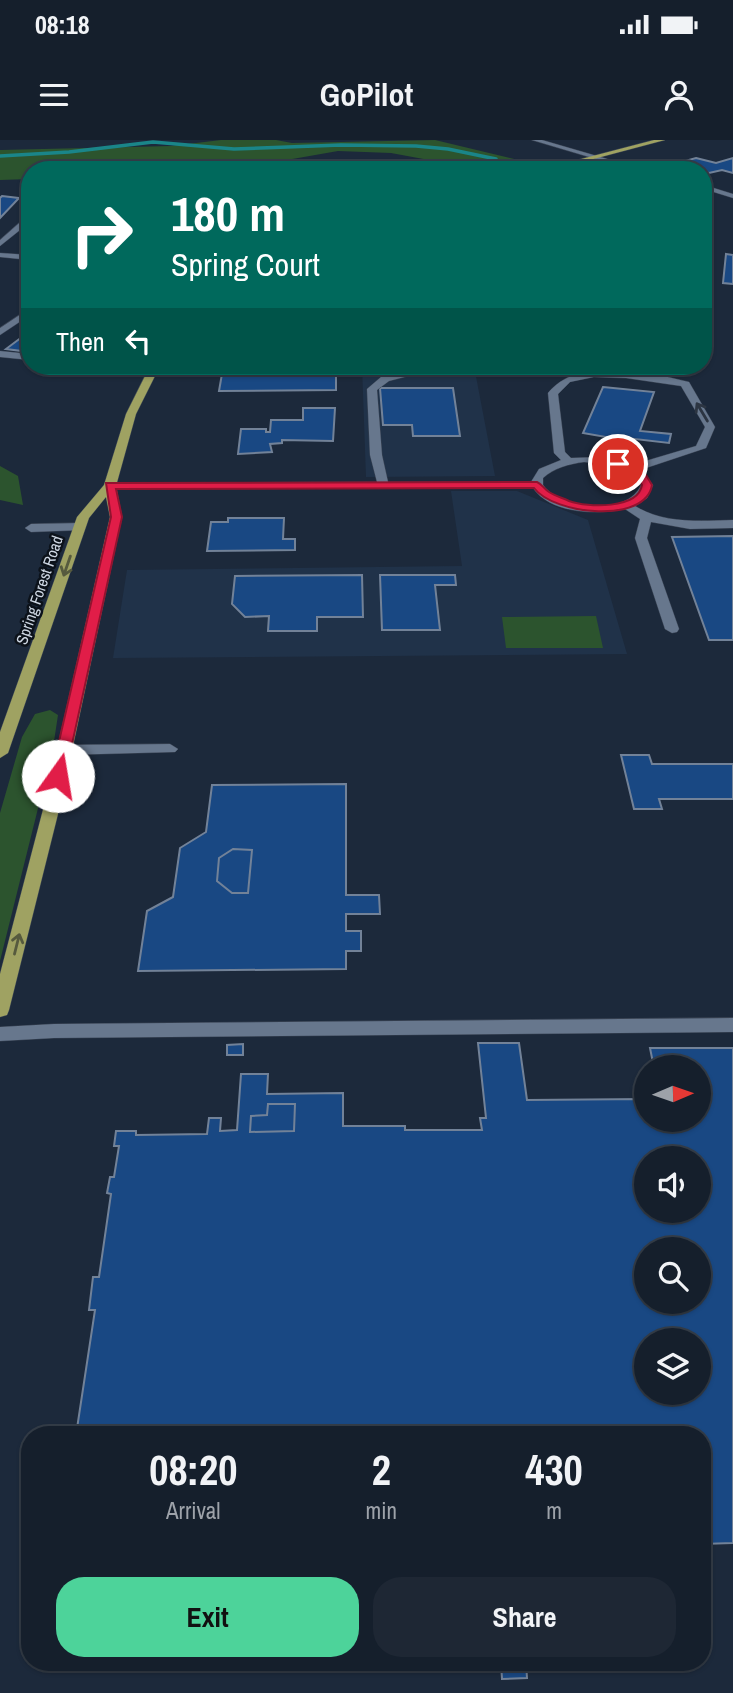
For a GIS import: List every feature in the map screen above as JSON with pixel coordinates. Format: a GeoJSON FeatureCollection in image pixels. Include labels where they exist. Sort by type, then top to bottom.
{"type":"FeatureCollection","features":[{"type":"Feature","properties":{"kind":"main road"},"geometry":{"type":"LineString","coordinates":[[576,161],[662,140]]}},
{"type":"Feature","properties":{"kind":"main road","name":"Spring Forest Road"},"geometry":{"type":"LineString","coordinates":[[0,753],[79,527],[83,517],[110,486],[131,414],[150,375]]}},
{"type":"Feature","properties":{"kind":"main road","name":"Spring Forest Road"},"geometry":{"type":"LineString","coordinates":[[0,1010],[64,750],[116,517],[110,486]]}},
{"type":"Feature","properties":{"kind":"street"},"geometry":{"type":"LineString","coordinates":[[535,140],[612,161]]}},
{"type":"Feature","properties":{"kind":"street"},"geometry":{"type":"LineString","coordinates":[[712,189],[733,196]]}},
{"type":"Feature","properties":{"kind":"street"},"geometry":{"type":"LineString","coordinates":[[0,244],[21,226]]}},
{"type":"Feature","properties":{"kind":"street"},"geometry":{"type":"LineString","coordinates":[[0,255],[21,257]]}},
{"type":"Feature","properties":{"kind":"street"},"geometry":{"type":"LineString","coordinates":[[0,332],[21,317]]}},
{"type":"Feature","properties":{"kind":"street"},"geometry":{"type":"LineString","coordinates":[[0,354],[21,356]]}},
{"type":"Feature","properties":{"kind":"street"},"geometry":{"type":"LineString","coordinates":[[383,485],[376,456],[372,388],[385,379],[401,375]]}},
{"type":"Feature","properties":{"kind":"street"},"geometry":{"type":"LineString","coordinates":[[564,457],[553,393],[569,379],[593,375]]}},
{"type":"Feature","properties":{"kind":"street"},"geometry":{"type":"LineString","coordinates":[[615,375],[648,377],[685,384],[710,427],[701,448],[632,469],[602,461],[564,457],[543,470],[537,477],[537,485],[543,493],[571,506],[609,508],[639,500],[646,493],[647,485],[632,469]]}},
{"type":"Feature","properties":{"kind":"street"},"geometry":{"type":"LineString","coordinates":[[110,486],[537,485]]}},
{"type":"Feature","properties":{"kind":"street"},"geometry":{"type":"LineString","coordinates":[[626,505],[646,517],[690,524],[733,524]]}},
{"type":"Feature","properties":{"kind":"street"},"geometry":{"type":"LineString","coordinates":[[646,517],[641,538],[672,629]]}},
{"type":"Feature","properties":{"kind":"street"},"geometry":{"type":"LineString","coordinates":[[31,528],[79,527]]}},
{"type":"Feature","properties":{"kind":"street"},"geometry":{"type":"LineString","coordinates":[[64,750],[170,749]]}},
{"type":"Feature","properties":{"kind":"street"},"geometry":{"type":"LineString","coordinates":[[0,1034],[68,1031],[733,1025]]}},
{"type":"Feature","properties":{"kind":"shaded area"},"geometry":{"type":"Polygon","coordinates":[[[362,375],[476,375],[495,476],[366,477],[362,375]]]}},
{"type":"Feature","properties":{"kind":"shaded area"},"geometry":{"type":"Polygon","coordinates":[[[451,491],[517,491],[588,520],[627,654],[113,658],[127,570],[462,566],[451,491]]]}},
{"type":"Feature","properties":{"kind":"green space"},"geometry":{"type":"Polygon","coordinates":[[[221,140],[276,140],[292,143],[435,140],[523,161],[434,161],[391,153],[338,151],[281,161],[21,161],[21,179],[0,180],[0,150],[171,146],[221,140]]]}},
{"type":"Feature","properties":{"kind":"green space"},"geometry":{"type":"Polygon","coordinates":[[[0,466],[18,476],[23,505],[0,500],[0,466]]]}},
{"type":"Feature","properties":{"kind":"green space"},"geometry":{"type":"Polygon","coordinates":[[[596,616],[603,648],[506,648],[502,617],[596,616]]]}},
{"type":"Feature","properties":{"kind":"green space"},"geometry":{"type":"Polygon","coordinates":[[[50,710],[58,715],[53,748],[0,961],[0,813],[22,737],[35,714],[50,710]]]}},
{"type":"Feature","properties":{"kind":"building"},"geometry":{"type":"Polygon","coordinates":[[[696,158],[708,161],[685,161],[696,158]]]}},
{"type":"Feature","properties":{"kind":"building"},"geometry":{"type":"Polygon","coordinates":[[[733,158],[733,173],[722,170],[712,172],[712,162],[733,158]]]}},
{"type":"Feature","properties":{"kind":"building"},"geometry":{"type":"Polygon","coordinates":[[[0,198],[19,198],[0,218],[0,198]]]}},
{"type":"Feature","properties":{"kind":"building"},"geometry":{"type":"Polygon","coordinates":[[[726,254],[733,255],[733,284],[723,283],[726,254]]]}},
{"type":"Feature","properties":{"kind":"building"},"geometry":{"type":"Polygon","coordinates":[[[21,338],[21,351],[6,349],[21,338]]]}},
{"type":"Feature","properties":{"kind":"building"},"geometry":{"type":"Polygon","coordinates":[[[222,375],[336,375],[336,390],[219,391],[222,375]]]}},
{"type":"Feature","properties":{"kind":"building"},"geometry":{"type":"Polygon","coordinates":[[[603,387],[654,392],[640,431],[671,434],[669,443],[583,433],[603,387]]]}},
{"type":"Feature","properties":{"kind":"building"},"geometry":{"type":"Polygon","coordinates":[[[380,388],[453,388],[460,436],[413,436],[412,425],[383,425],[380,388]]]}},
{"type":"Feature","properties":{"kind":"building"},"geometry":{"type":"Polygon","coordinates":[[[303,408],[335,408],[333,441],[282,440],[282,443],[270,444],[272,452],[238,454],[241,429],[266,429],[266,432],[270,432],[271,420],[303,420],[303,408]]]}},
{"type":"Feature","properties":{"kind":"building"},"geometry":{"type":"Polygon","coordinates":[[[228,518],[284,518],[283,539],[295,539],[295,550],[207,551],[211,522],[228,522],[228,518]]]}},
{"type":"Feature","properties":{"kind":"building"},"geometry":{"type":"Polygon","coordinates":[[[733,536],[733,640],[709,640],[672,537],[733,536]]]}},
{"type":"Feature","properties":{"kind":"building"},"geometry":{"type":"Polygon","coordinates":[[[362,575],[363,617],[317,617],[317,631],[268,631],[269,616],[245,617],[232,604],[235,576],[362,575]]]}},
{"type":"Feature","properties":{"kind":"building"},"geometry":{"type":"Polygon","coordinates":[[[380,575],[455,575],[456,585],[435,585],[440,630],[382,630],[380,575]]]}},
{"type":"Feature","properties":{"kind":"building"},"geometry":{"type":"Polygon","coordinates":[[[621,755],[649,755],[652,764],[733,764],[733,799],[659,799],[662,809],[634,809],[621,755]]]}},
{"type":"Feature","properties":{"kind":"building"},"geometry":{"type":"Polygon","coordinates":[[[346,784],[346,895],[379,895],[380,914],[346,914],[346,931],[361,931],[361,951],[346,951],[346,969],[138,971],[147,911],[173,897],[180,848],[206,832],[212,785],[346,784]],[[233,849],[219,858],[217,881],[232,893],[248,893],[252,850],[233,849]]]}},
{"type":"Feature","properties":{"kind":"building"},"geometry":{"type":"Polygon","coordinates":[[[233,849],[252,850],[248,893],[232,893],[217,881],[219,858],[233,849]]]}},
{"type":"Feature","properties":{"kind":"building"},"geometry":{"type":"Polygon","coordinates":[[[478,1043],[519,1043],[527,1100],[634,1099],[634,1132],[711,1132],[711,1055],[651,1055],[650,1048],[733,1048],[733,1543],[711,1544],[711,1426],[77,1426],[95,1310],[89,1310],[93,1277],[99,1277],[111,1194],[107,1193],[110,1177],[114,1177],[119,1146],[114,1146],[116,1131],[136,1131],[136,1135],[207,1134],[209,1118],[221,1118],[220,1131],[237,1130],[241,1074],[268,1074],[267,1094],[343,1093],[343,1126],[405,1126],[405,1130],[482,1130],[480,1118],[486,1118],[478,1043]],[[268,1104],[267,1115],[251,1116],[250,1132],[294,1131],[295,1104],[268,1104]]]}},
{"type":"Feature","properties":{"kind":"building"},"geometry":{"type":"Polygon","coordinates":[[[243,1044],[243,1055],[227,1055],[227,1045],[243,1044]]]}},
{"type":"Feature","properties":{"kind":"building"},"geometry":{"type":"Polygon","coordinates":[[[268,1104],[295,1104],[294,1131],[250,1132],[251,1116],[267,1115],[268,1104]]]}},
{"type":"Feature","properties":{"kind":"building"},"geometry":{"type":"Polygon","coordinates":[[[502,1671],[527,1671],[527,1678],[502,1679],[502,1671]]]}},
{"type":"Feature","properties":{"kind":"waterway"},"geometry":{"type":"LineString","coordinates":[[0,156],[69,152],[153,142],[234,149],[341,145],[416,146],[448,149],[496,159]]}},
{"type":"Feature","properties":{"kind":"route"},"geometry":{"type":"LineString","coordinates":[[58,776],[116,517],[110,486],[537,485],[543,493],[571,506],[609,508],[639,500],[646,493],[647,485],[642,477],[632,469],[618,464]]}}]}
